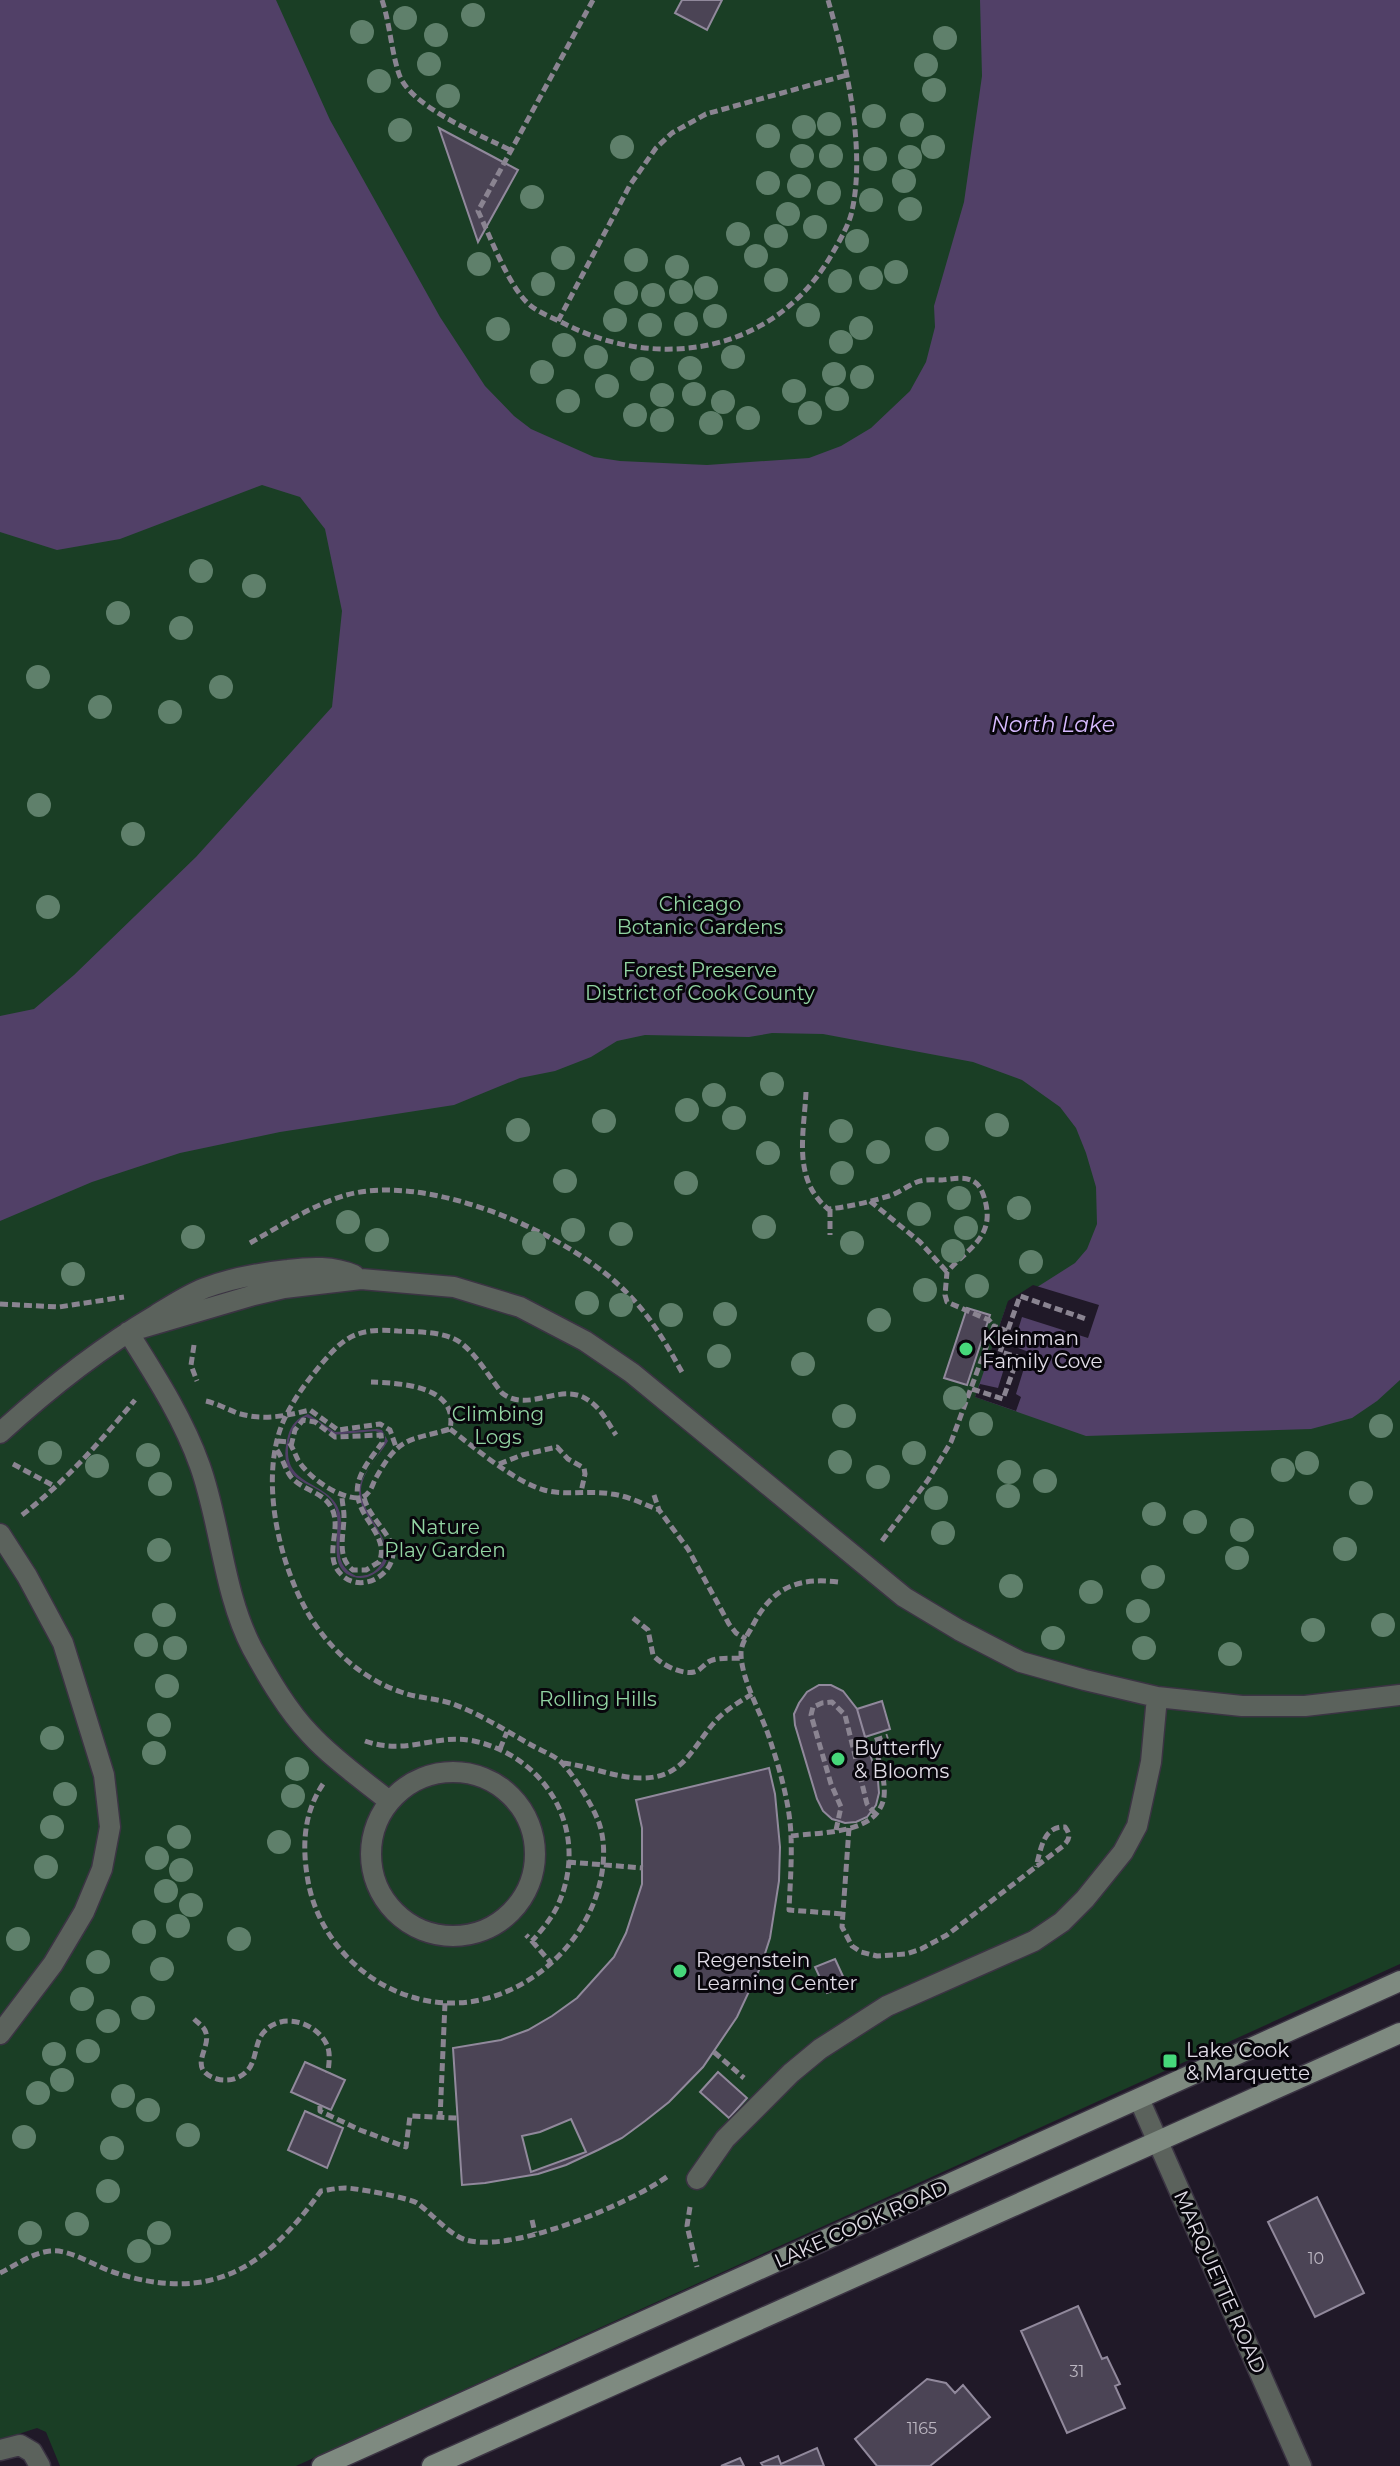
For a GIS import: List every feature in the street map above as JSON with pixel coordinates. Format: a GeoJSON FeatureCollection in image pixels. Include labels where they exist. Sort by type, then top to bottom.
{"type":"FeatureCollection","features":[{"type":"Feature","properties":{"kind":"main road","name":"LAKE COOK ROAD"},"geometry":{"type":"LineString","coordinates":[[322,2466],[1400,1981]]}},
{"type":"Feature","properties":{"kind":"main road"},"geometry":{"type":"LineString","coordinates":[[432,2466],[1400,2033]]}},
{"type":"Feature","properties":{"kind":"street"},"geometry":{"type":"LineString","coordinates":[[0,1433],[42,1395],[128,1332],[192,1294],[216,1284],[263,1272],[339,1268],[361,1279],[454,1287],[520,1307],[585,1341],[632,1373],[904,1597],[1021,1662],[1157,1697],[1242,1706],[1305,1706],[1400,1695]]}},
{"type":"Feature","properties":{"kind":"street"},"geometry":{"type":"LineString","coordinates":[[128,1332],[160,1383],[200,1467],[234,1601],[251,1646],[276,1688],[309,1733],[389,1801]]}},
{"type":"Feature","properties":{"kind":"street"},"geometry":{"type":"LineString","coordinates":[[0,1534],[63,1643],[104,1775],[110,1827],[102,1869],[84,1912],[53,1964],[0,2034]]}},
{"type":"Feature","properties":{"kind":"street"},"geometry":{"type":"LineString","coordinates":[[697,2179],[716,2142],[798,2067],[887,2006],[1034,1941],[1062,1922],[1077,1907],[1115,1864],[1137,1826],[1151,1762],[1157,1697]]}},
{"type":"Feature","properties":{"kind":"street"},"geometry":{"type":"LineString","coordinates":[[437,1772],[466,1772],[493,1781],[515,1799],[530,1823],[536,1851],[532,1879],[519,1904],[500,1922],[476,1933],[450,1937],[424,1932],[401,1919],[383,1899],[373,1875],[370,1849],[375,1824],[389,1801],[411,1783],[437,1772]]}},
{"type":"Feature","properties":{"kind":"street","name":"MARQUETTE ROAD"},"geometry":{"type":"LineString","coordinates":[[1139,2099],[1301,2466]]}},
{"type":"Feature","properties":{"kind":"street"},"geometry":{"type":"LineString","coordinates":[[0,2450],[20,2445],[32,2452],[40,2466]]}},
{"type":"Feature","properties":{"kind":"path"},"geometry":{"type":"LineString","coordinates":[[382,0],[399,77],[406,90],[426,105],[512,151]]}},
{"type":"Feature","properties":{"kind":"path"},"geometry":{"type":"LineString","coordinates":[[593,0],[478,211],[518,292],[531,306],[582,333],[643,349],[667,350],[726,341],[759,327],[787,309],[811,285],[826,264],[850,218],[855,189],[853,112],[841,45],[828,0]]}},
{"type":"Feature","properties":{"kind":"path"},"geometry":{"type":"LineString","coordinates":[[558,321],[630,185],[656,148],[672,133],[706,114],[847,75]]}},
{"type":"Feature","properties":{"kind":"path"},"geometry":{"type":"LineString","coordinates":[[806,1092],[803,1166],[806,1181],[819,1202],[830,1209],[893,1195],[919,1181],[963,1177],[977,1182],[988,1216],[985,1232],[974,1249],[947,1272],[945,1295],[947,1302],[1007,1331]]}},
{"type":"Feature","properties":{"kind":"path"},"geometry":{"type":"LineString","coordinates":[[870,1201],[920,1242],[947,1272]]}},
{"type":"Feature","properties":{"kind":"path"},"geometry":{"type":"LineString","coordinates":[[830,1209],[830,1235]]}},
{"type":"Feature","properties":{"kind":"path"},"geometry":{"type":"LineString","coordinates":[[972,1389],[1003,1399],[1018,1357],[1000,1352],[1020,1296],[1086,1319]]}},
{"type":"Feature","properties":{"kind":"path"},"geometry":{"type":"LineString","coordinates":[[879,1545],[928,1480],[951,1442],[994,1326]]}},
{"type":"Feature","properties":{"kind":"path"},"geometry":{"type":"LineString","coordinates":[[616,1435],[605,1416],[588,1400],[577,1395],[564,1393],[524,1401],[510,1399],[460,1342],[449,1337],[387,1330],[360,1334],[335,1346],[299,1393],[285,1417],[278,1441],[274,1498],[281,1546],[301,1601],[325,1638],[371,1679],[401,1692],[453,1704],[562,1762],[626,1777],[645,1778],[674,1770],[687,1760],[721,1715],[752,1694]]}},
{"type":"Feature","properties":{"kind":"path"},"geometry":{"type":"LineString","coordinates":[[200,1336],[193,1345],[189,1366],[200,1388]]}},
{"type":"Feature","properties":{"kind":"path"},"geometry":{"type":"LineString","coordinates":[[371,1382],[418,1387],[438,1395],[450,1409],[450,1429]]}},
{"type":"Feature","properties":{"kind":"path"},"geometry":{"type":"LineString","coordinates":[[18,1518],[103,1439],[137,1398]]}},
{"type":"Feature","properties":{"kind":"path"},"geometry":{"type":"LineString","coordinates":[[211,1413],[206,1400],[236,1413],[273,1418],[310,1410],[335,1437],[381,1435],[382,1443],[358,1481],[361,1509],[382,1550],[379,1562],[367,1576]]}},
{"type":"Feature","properties":{"kind":"path"},"geometry":{"type":"LineString","coordinates":[[289,1443],[303,1420],[309,1419],[338,1430],[380,1424],[390,1430],[396,1448]]}},
{"type":"Feature","properties":{"kind":"path"},"geometry":{"type":"LineString","coordinates":[[278,1441],[289,1443],[306,1470],[342,1496],[361,1498],[369,1493],[396,1448],[410,1439],[450,1429]]}},
{"type":"Feature","properties":{"kind":"path"},"geometry":{"type":"LineString","coordinates":[[450,1429],[525,1483],[544,1490],[625,1496],[659,1510]]}},
{"type":"Feature","properties":{"kind":"path"},"geometry":{"type":"LineString","coordinates":[[498,1464],[557,1447],[568,1459],[584,1468],[581,1492]]}},
{"type":"Feature","properties":{"kind":"path"},"geometry":{"type":"LineString","coordinates":[[277,1450],[291,1477],[326,1501],[333,1510],[335,1529],[332,1553],[338,1570],[352,1581],[388,1569],[393,1550],[361,1498]]}},
{"type":"Feature","properties":{"kind":"path"},"geometry":{"type":"LineString","coordinates":[[13,1464],[54,1486]]}},
{"type":"Feature","properties":{"kind":"path"},"geometry":{"type":"LineString","coordinates":[[654,1495],[659,1510],[688,1549],[729,1624],[746,1639]]}},
{"type":"Feature","properties":{"kind":"path"},"geometry":{"type":"LineString","coordinates":[[342,1496],[342,1553],[353,1570],[367,1576]]}},
{"type":"Feature","properties":{"kind":"path"},"geometry":{"type":"LineString","coordinates":[[843,1914],[789,1910],[791,1836],[780,1772],[752,1694],[741,1652],[766,1603],[779,1592],[805,1581],[838,1582],[847,1579]]}},
{"type":"Feature","properties":{"kind":"path"},"geometry":{"type":"LineString","coordinates":[[633,1618],[648,1630],[653,1655],[664,1664],[694,1672],[708,1662],[742,1658]]}},
{"type":"Feature","properties":{"kind":"path"},"geometry":{"type":"LineString","coordinates":[[836,1830],[841,1807],[811,1715],[813,1707],[822,1703],[832,1702],[845,1715],[867,1804],[876,1815]]}},
{"type":"Feature","properties":{"kind":"path"},"geometry":{"type":"LineString","coordinates":[[500,1749],[507,1732]]}},
{"type":"Feature","properties":{"kind":"path"},"geometry":{"type":"LineString","coordinates":[[791,1836],[849,1828],[867,1823],[876,1815],[884,1796],[883,1778],[873,1741],[888,1736]]}},
{"type":"Feature","properties":{"kind":"path"},"geometry":{"type":"LineString","coordinates":[[362,1740],[398,1748],[455,1739],[473,1741],[518,1757],[548,1785],[565,1824],[568,1862],[565,1887],[556,1909],[532,1941]]}},
{"type":"Feature","properties":{"kind":"path"},"geometry":{"type":"LineString","coordinates":[[323,1784],[310,1808],[304,1842],[309,1886],[323,1927],[361,1971],[379,1982],[401,1993],[445,2003],[459,2002],[496,1995],[519,1986],[539,1973],[583,1927],[594,1903],[603,1865],[601,1828],[593,1809],[562,1762]]}},
{"type":"Feature","properties":{"kind":"path"},"geometry":{"type":"LineString","coordinates":[[849,1828],[842,1927],[852,1946],[861,1952],[889,1957],[906,1954],[947,1935],[1036,1867],[1069,1840],[1065,1827],[1050,1829],[1036,1867]]}},
{"type":"Feature","properties":{"kind":"path"},"geometry":{"type":"LineString","coordinates":[[568,1862],[643,1868]]}},
{"type":"Feature","properties":{"kind":"path"},"geometry":{"type":"LineString","coordinates":[[779,1881],[790,1882]]}},
{"type":"Feature","properties":{"kind":"path"},"geometry":{"type":"LineString","coordinates":[[526,1935],[551,1963]]}},
{"type":"Feature","properties":{"kind":"path"},"geometry":{"type":"LineString","coordinates":[[440,2119],[445,2003]]}},
{"type":"Feature","properties":{"kind":"path"},"geometry":{"type":"LineString","coordinates":[[194,2019],[207,2034],[200,2058],[201,2066],[218,2080],[241,2077],[250,2069],[258,2042],[265,2031],[281,2022],[294,2021],[317,2029],[330,2056],[328,2073]]}},
{"type":"Feature","properties":{"kind":"path"},"geometry":{"type":"LineString","coordinates":[[714,2052],[766,2097]]}},
{"type":"Feature","properties":{"kind":"path"},"geometry":{"type":"LineString","coordinates":[[320,2106],[320,2111],[406,2147],[410,2116],[457,2118]]}},
{"type":"Feature","properties":{"kind":"path"},"geometry":{"type":"LineString","coordinates":[[0,2273],[36,2254],[54,2251],[126,2276],[173,2285],[195,2285],[219,2279],[271,2249],[321,2191],[347,2188],[414,2201],[460,2237],[479,2243],[504,2241],[610,2208],[651,2189],[716,2142]]}},
{"type":"Feature","properties":{"kind":"path"},"geometry":{"type":"LineString","coordinates":[[697,2179],[691,2195],[687,2226],[695,2263],[709,2293]]}},
{"type":"Feature","properties":{"kind":"path"},"geometry":{"type":"LineString","coordinates":[[532,2220],[535,2233]]}},
{"type":"Feature","properties":{"kind":"green space","name":"Forest Preserve District of Cook County"},"geometry":{"type":"Polygon","coordinates":[[[0,0],[1400,0],[1400,1964],[296,2466],[60,2466],[46,2432],[37,2428],[0,2440],[0,0]]]}},
{"type":"Feature","properties":{"kind":"water","name":"North Lake"},"geometry":{"type":"Polygon","coordinates":[[[0,0],[276,0],[330,120],[440,317],[485,386],[531,429],[594,457],[707,465],[809,458],[841,446],[871,428],[910,391],[926,362],[935,327],[934,306],[964,202],[982,76],[980,0],[1400,0],[1400,1380],[1352,1418],[1311,1429],[1086,1436],[975,1397],[1006,1307],[1075,1263],[1087,1249],[1097,1224],[1096,1187],[1076,1128],[1060,1107],[1022,1080],[973,1062],[823,1034],[772,1033],[749,1037],[645,1035],[617,1041],[591,1057],[555,1071],[520,1078],[454,1105],[280,1132],[180,1153],[92,1182],[0,1221],[0,1016],[34,1009],[74,975],[196,857],[332,707],[342,611],[325,529],[300,497],[262,485],[120,539],[57,550],[0,532],[0,0]]]}},
{"type":"Feature","properties":{"kind":"water"},"geometry":{"type":"Polygon","coordinates":[[[308,1414],[335,1432],[382,1430],[385,1435],[388,1441],[368,1470],[361,1489],[363,1500],[386,1546],[387,1557],[383,1567],[370,1576],[356,1578],[339,1565],[334,1505],[319,1490],[292,1474],[287,1465],[285,1453],[289,1432],[295,1422],[308,1414]],[[306,1417],[294,1426],[289,1441],[288,1456],[292,1468],[335,1502],[341,1521],[339,1548],[342,1564],[356,1576],[373,1572],[384,1558],[382,1539],[364,1510],[359,1490],[385,1441],[385,1435],[375,1431],[333,1435],[318,1422],[306,1417]]]}},
{"type":"Feature","properties":{"kind":"pier"},"geometry":{"type":"Polygon","coordinates":[[[1033,1285],[1099,1305],[1088,1338],[1022,1317],[1013,1346],[1029,1352],[1016,1394],[1021,1397],[1016,1411],[975,1397],[980,1384],[998,1388],[1006,1362],[989,1356],[1008,1301],[1033,1285]]]}},
{"type":"Feature","properties":{"kind":"building"},"geometry":{"type":"Polygon","coordinates":[[[682,0],[722,0],[707,30],[675,13],[682,0]]]}},
{"type":"Feature","properties":{"kind":"building"},"geometry":{"type":"Polygon","coordinates":[[[439,128],[518,170],[478,242],[439,128]]]}},
{"type":"Feature","properties":{"kind":"building","name":"Kleinman Family Cove"},"geometry":{"type":"Polygon","coordinates":[[[967,1308],[990,1315],[967,1385],[944,1378],[967,1308]]]}},
{"type":"Feature","properties":{"kind":"building","name":"Butterfly & Blooms"},"geometry":{"type":"Polygon","coordinates":[[[819,1685],[831,1685],[843,1691],[857,1709],[878,1781],[876,1805],[867,1817],[856,1822],[832,1819],[823,1811],[795,1725],[794,1714],[799,1703],[807,1692],[819,1685]]]}},
{"type":"Feature","properties":{"kind":"building"},"geometry":{"type":"Polygon","coordinates":[[[882,1701],[890,1729],[865,1737],[857,1709],[882,1701]]]}},
{"type":"Feature","properties":{"kind":"building","name":"Regenstein Learning Center"},"geometry":{"type":"Polygon","coordinates":[[[769,1768],[780,1847],[779,1881],[770,1938],[761,1966],[737,2017],[703,2067],[669,2102],[622,2138],[566,2165],[538,2174],[462,2185],[453,2048],[501,2040],[528,2030],[577,1998],[614,1957],[626,1933],[642,1884],[642,1828],[636,1800],[769,1768]],[[571,2119],[522,2136],[531,2172],[586,2152],[571,2119]]]}},
{"type":"Feature","properties":{"kind":"building"},"geometry":{"type":"Polygon","coordinates":[[[835,1959],[847,1985],[827,1993],[815,1967],[835,1959]]]}},
{"type":"Feature","properties":{"kind":"building"},"geometry":{"type":"Polygon","coordinates":[[[305,2062],[345,2080],[331,2110],[291,2092],[305,2062]]]}},
{"type":"Feature","properties":{"kind":"building"},"geometry":{"type":"Polygon","coordinates":[[[718,2072],[747,2098],[729,2118],[700,2092],[718,2072]]]}},
{"type":"Feature","properties":{"kind":"building"},"geometry":{"type":"Polygon","coordinates":[[[305,2111],[343,2128],[327,2168],[288,2150],[305,2111]]]}},
{"type":"Feature","properties":{"kind":"building"},"geometry":{"type":"Polygon","coordinates":[[[1317,2197],[1364,2293],[1315,2317],[1268,2222],[1317,2197]]]}},
{"type":"Feature","properties":{"kind":"building"},"geometry":{"type":"Polygon","coordinates":[[[1078,2306],[1102,2359],[1107,2357],[1120,2384],[1115,2386],[1125,2408],[1067,2433],[1021,2331],[1078,2306]]]}},
{"type":"Feature","properties":{"kind":"building"},"geometry":{"type":"Polygon","coordinates":[[[927,2379],[946,2383],[955,2393],[963,2385],[990,2417],[930,2466],[877,2466],[855,2439],[927,2379]]]}},
{"type":"Feature","properties":{"kind":"building"},"geometry":{"type":"Polygon","coordinates":[[[817,2448],[824,2466],[763,2466],[761,2463],[778,2456],[781,2464],[817,2448]]]}},
{"type":"Feature","properties":{"kind":"building"},"geometry":{"type":"Polygon","coordinates":[[[740,2458],[744,2466],[721,2466],[740,2458]]]}},
{"type":"Feature","properties":{"kind":"place","name":"Kleinman Family Cove"},"geometry":{"type":"Point","coordinates":[966,1349]}},
{"type":"Feature","properties":{"kind":"place","name":"Butterfly & Blooms"},"geometry":{"type":"Point","coordinates":[838,1759]}},
{"type":"Feature","properties":{"kind":"place","name":"Regenstein Learning Center"},"geometry":{"type":"Point","coordinates":[680,1971]}},
{"type":"Feature","properties":{"kind":"place","name":"Lake Cook & Marquette"},"geometry":{"type":"Point","coordinates":[1170,2061]}},
{"type":"Feature","properties":{"kind":"park label","name":"Chicago Botanic Gardens"},"geometry":{"type":"Point","coordinates":[700,916]}},
{"type":"Feature","properties":{"kind":"park label","name":"Climbing Logs"},"geometry":{"type":"Point","coordinates":[498,1426]}},
{"type":"Feature","properties":{"kind":"park label","name":"Nature Play Garden"},"geometry":{"type":"Point","coordinates":[445,1538]}},
{"type":"Feature","properties":{"kind":"park label","name":"Rolling Hills"},"geometry":{"type":"Point","coordinates":[598,1699]}}]}
